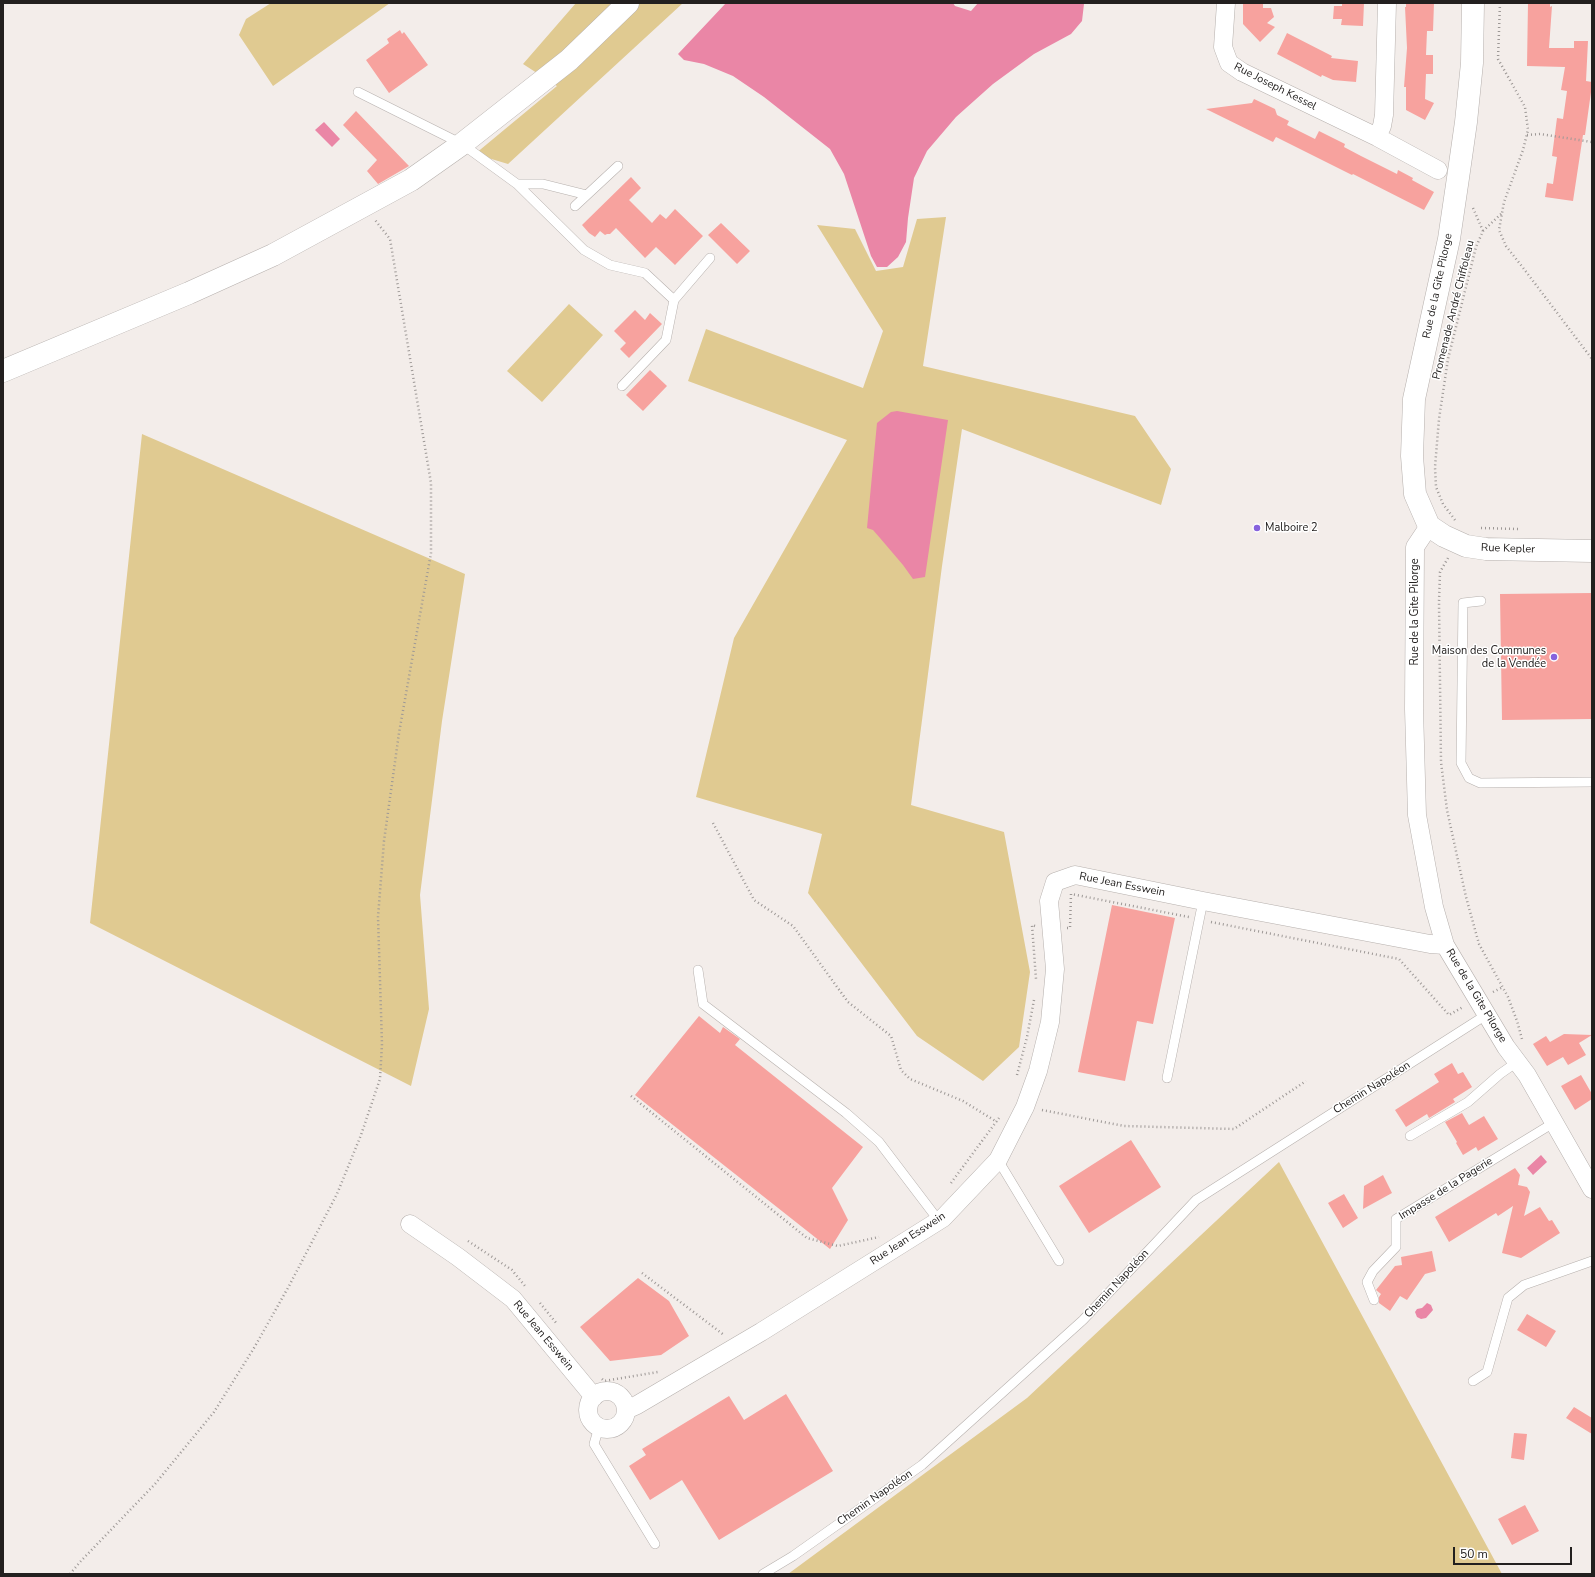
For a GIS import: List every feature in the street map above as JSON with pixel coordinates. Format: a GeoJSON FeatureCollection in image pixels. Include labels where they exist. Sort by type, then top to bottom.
{"type":"FeatureCollection","features":[{"type":"Feature","properties":{"kind":"street"},"geometry":{"type":"LineString","coordinates":[[3,371],[189,293],[273,255],[411,180],[462,144],[568,60],[628,3]]}},
{"type":"Feature","properties":{"kind":"street","name":"Rue Joseph Kessel"},"geometry":{"type":"LineString","coordinates":[[1226,3],[1223,47],[1229,63],[1242,72],[1377,137],[1438,170]]}},
{"type":"Feature","properties":{"kind":"street"},"geometry":{"type":"LineString","coordinates":[[1377,137],[1382,126],[1384,115],[1387,3]]}},
{"type":"Feature","properties":{"kind":"street","name":"Rue de la Gite Pilorge"},"geometry":{"type":"LineString","coordinates":[[1473,3],[1472,63],[1466,122],[1449,239],[1414,399],[1412,456],[1415,494],[1429,526],[1415,547],[1414,709],[1417,807],[1434,907],[1445,945],[1506,1047],[1527,1075],[1592,1189]]}},
{"type":"Feature","properties":{"kind":"street","name":"Rue Kepler"},"geometry":{"type":"LineString","coordinates":[[1429,526],[1444,536],[1468,537],[1486,549],[1592,551]]}},
{"type":"Feature","properties":{"kind":"street","name":"Rue Jean Esswein"},"geometry":{"type":"LineString","coordinates":[[626,1410],[761,1332],[939,1221],[998,1160],[1025,1107],[1038,1071],[1050,1022],[1055,969],[1049,901],[1055,882],[1075,874],[1203,901],[1430,944],[1445,945]]}},
{"type":"Feature","properties":{"kind":"street","name":"Rue Jean Esswein"},"geometry":{"type":"LineString","coordinates":[[410,1224],[458,1257],[513,1299],[594,1397]]}},
{"type":"Feature","properties":{"kind":"street"},"geometry":{"type":"LineString","coordinates":[[611,1391],[622,1398],[626,1410],[625,1416],[617,1426],[605,1429],[599,1427],[590,1419],[589,1413],[590,1402],[594,1397],[599,1393],[611,1391]]}},
{"type":"Feature","properties":{"kind":"lane"},"geometry":{"type":"LineString","coordinates":[[358,92],[462,144],[517,184],[584,250],[610,265],[645,273],[674,300]]}},
{"type":"Feature","properties":{"kind":"lane"},"geometry":{"type":"LineString","coordinates":[[575,206],[618,166]]}},
{"type":"Feature","properties":{"kind":"lane"},"geometry":{"type":"LineString","coordinates":[[517,184],[543,184],[587,195]]}},
{"type":"Feature","properties":{"kind":"lane"},"geometry":{"type":"LineString","coordinates":[[622,386],[666,340],[674,300],[710,258]]}},
{"type":"Feature","properties":{"kind":"lane"},"geometry":{"type":"LineString","coordinates":[[1481,602],[1463,603],[1461,763],[1469,778],[1480,783],[1592,782]]}},
{"type":"Feature","properties":{"kind":"lane"},"geometry":{"type":"LineString","coordinates":[[1167,1078],[1203,901]]}},
{"type":"Feature","properties":{"kind":"lane"},"geometry":{"type":"LineString","coordinates":[[698,970],[703,1004],[846,1113],[879,1142],[939,1221]]}},
{"type":"Feature","properties":{"kind":"lane","name":"Chemin Napoléon"},"geometry":{"type":"LineString","coordinates":[[763,1574],[793,1556],[922,1465],[1083,1320],[1196,1200],[1482,1007]]}},
{"type":"Feature","properties":{"kind":"lane"},"geometry":{"type":"LineString","coordinates":[[1410,1136],[1468,1102],[1500,1074],[1517,1062]]}},
{"type":"Feature","properties":{"kind":"lane","name":"Impasse de la Pagerie"},"geometry":{"type":"LineString","coordinates":[[1374,1300],[1367,1282],[1373,1271],[1396,1247],[1396,1219],[1555,1122]]}},
{"type":"Feature","properties":{"kind":"lane"},"geometry":{"type":"LineString","coordinates":[[998,1160],[1059,1261]]}},
{"type":"Feature","properties":{"kind":"lane"},"geometry":{"type":"LineString","coordinates":[[1473,1381],[1486,1372],[1508,1298],[1524,1285],[1592,1261]]}},
{"type":"Feature","properties":{"kind":"lane"},"geometry":{"type":"LineString","coordinates":[[599,1427],[594,1444],[655,1544]]}},
{"type":"Feature","properties":{"kind":"path"},"geometry":{"type":"LineString","coordinates":[[1500,3],[1498,59],[1525,107],[1528,130],[1504,202],[1499,230],[1506,246],[1592,359]]}},
{"type":"Feature","properties":{"kind":"path"},"geometry":{"type":"LineString","coordinates":[[1527,135],[1540,134],[1592,142]]}},
{"type":"Feature","properties":{"kind":"path"},"geometry":{"type":"LineString","coordinates":[[70,1574],[155,1484],[214,1412],[254,1348],[289,1286],[337,1194],[361,1135],[380,1080],[382,1044],[378,918],[384,841],[398,733],[431,553],[431,482],[390,239],[364,206]]}},
{"type":"Feature","properties":{"kind":"path","name":"Promenade André Chiffoleau"},"geometry":{"type":"LineString","coordinates":[[1460,522],[1454,519],[1443,504],[1436,487],[1435,467],[1439,418],[1448,360],[1476,247],[1483,231],[1502,213]]}},
{"type":"Feature","properties":{"kind":"path"},"geometry":{"type":"LineString","coordinates":[[1523,1043],[1508,997],[1479,944],[1466,897],[1447,810],[1441,762],[1440,572],[1449,557],[1468,537],[1524,529]]}},
{"type":"Feature","properties":{"kind":"path"},"geometry":{"type":"LineString","coordinates":[[713,823],[754,900],[793,926],[848,1002],[890,1036],[902,1070],[910,1079],[963,1101],[1012,1132]]}},
{"type":"Feature","properties":{"kind":"path"},"geometry":{"type":"LineString","coordinates":[[1036,984],[1032,925],[1070,928],[1071,894],[1399,959],[1449,1015],[1482,1007],[1503,987]]}},
{"type":"Feature","properties":{"kind":"path"},"geometry":{"type":"LineString","coordinates":[[1015,1082],[1027,1038],[1034,999]]}},
{"type":"Feature","properties":{"kind":"path"},"geometry":{"type":"LineString","coordinates":[[1025,1107],[1124,1126],[1234,1129],[1306,1081]]}},
{"type":"Feature","properties":{"kind":"path"},"geometry":{"type":"LineString","coordinates":[[631,1096],[807,1238],[838,1246],[885,1236],[872,1244]]}},
{"type":"Feature","properties":{"kind":"path"},"geometry":{"type":"LineString","coordinates":[[948,1187],[1000,1116]]}},
{"type":"Feature","properties":{"kind":"path"},"geometry":{"type":"LineString","coordinates":[[468,1241],[512,1270],[527,1288]]}},
{"type":"Feature","properties":{"kind":"path"},"geometry":{"type":"LineString","coordinates":[[642,1273],[724,1335]]}},
{"type":"Feature","properties":{"kind":"path"},"geometry":{"type":"LineString","coordinates":[[537,1299],[559,1326]]}},
{"type":"Feature","properties":{"kind":"path"},"geometry":{"type":"LineString","coordinates":[[718,1339],[730,1332]]}},
{"type":"Feature","properties":{"kind":"path"},"geometry":{"type":"LineString","coordinates":[[599,1375],[604,1381],[665,1371]]}},
{"type":"Feature","properties":{"kind":"shaded area"},"geometry":{"type":"Polygon","coordinates":[[[271,3],[390,3],[273,86],[239,35],[246,19],[271,3]]]}},
{"type":"Feature","properties":{"kind":"shaded area"},"geometry":{"type":"Polygon","coordinates":[[[576,3],[683,3],[508,164],[475,154],[557,86],[523,64],[576,3]]]}},
{"type":"Feature","properties":{"kind":"shaded area"},"geometry":{"type":"Polygon","coordinates":[[[726,3],[953,3],[955,6],[971,11],[978,3],[1084,4],[1082,21],[1071,34],[1034,54],[993,84],[956,117],[927,151],[914,178],[906,242],[898,257],[887,267],[877,267],[871,256],[844,174],[830,149],[764,97],[733,76],[704,64],[684,60],[678,54],[726,3]]]}},
{"type":"Feature","properties":{"kind":"shaded area"},"geometry":{"type":"Polygon","coordinates":[[[324,122],[340,139],[332,147],[315,130],[324,122]]]}},
{"type":"Feature","properties":{"kind":"shaded area"},"geometry":{"type":"Polygon","coordinates":[[[946,217],[923,366],[1135,416],[1171,469],[1161,505],[962,429],[942,566],[911,805],[1004,832],[1030,972],[1019,1047],[983,1081],[917,1036],[808,893],[822,834],[696,797],[734,638],[847,440],[688,381],[706,329],[863,388],[883,331],[817,225],[855,229],[876,271],[903,267],[917,219],[946,217]]]}},
{"type":"Feature","properties":{"kind":"shaded area"},"geometry":{"type":"Polygon","coordinates":[[[569,304],[603,335],[542,402],[507,371],[569,304]]]}},
{"type":"Feature","properties":{"kind":"shaded area"},"geometry":{"type":"Polygon","coordinates":[[[897,411],[948,420],[925,577],[913,579],[873,530],[867,528],[877,423],[891,412],[897,411]]]}},
{"type":"Feature","properties":{"kind":"shaded area"},"geometry":{"type":"Polygon","coordinates":[[[142,434],[465,574],[442,721],[420,895],[429,1009],[411,1086],[90,923],[142,434]]]}},
{"type":"Feature","properties":{"kind":"shaded area"},"geometry":{"type":"Polygon","coordinates":[[[1541,1155],[1547,1162],[1533,1175],[1527,1168],[1541,1155]]]}},
{"type":"Feature","properties":{"kind":"shaded area"},"geometry":{"type":"Polygon","coordinates":[[[1279,1162],[1502,1574],[788,1574],[1027,1398],[1279,1162]]]}},
{"type":"Feature","properties":{"kind":"shaded area"},"geometry":{"type":"Polygon","coordinates":[[[1427,1303],[1431,1305],[1433,1310],[1426,1318],[1421,1319],[1417,1317],[1415,1312],[1417,1309],[1422,1308],[1427,1303]]]}},
{"type":"Feature","properties":{"kind":"building"},"geometry":{"type":"Polygon","coordinates":[[[1243,3],[1263,3],[1263,8],[1271,8],[1274,17],[1267,23],[1275,27],[1260,42],[1243,24],[1243,3]]]}},
{"type":"Feature","properties":{"kind":"building"},"geometry":{"type":"Polygon","coordinates":[[[1342,3],[1364,3],[1363,26],[1341,25],[1342,19],[1333,19],[1334,6],[1342,6],[1342,3]]]}},
{"type":"Feature","properties":{"kind":"building"},"geometry":{"type":"Polygon","coordinates":[[[1406,3],[1434,3],[1433,31],[1427,31],[1426,55],[1433,55],[1433,74],[1426,74],[1425,99],[1434,103],[1425,120],[1406,110],[1406,87],[1404,87],[1407,48],[1406,3]]]}},
{"type":"Feature","properties":{"kind":"building"},"geometry":{"type":"Polygon","coordinates":[[[1528,3],[1550,3],[1550,7],[1552,6],[1549,48],[1574,48],[1574,41],[1588,41],[1586,81],[1592,82],[1592,85],[1573,201],[1545,197],[1547,183],[1553,184],[1557,157],[1552,156],[1557,118],[1563,119],[1567,91],[1561,90],[1565,67],[1527,66],[1528,3]]]}},
{"type":"Feature","properties":{"kind":"building"},"geometry":{"type":"Polygon","coordinates":[[[400,30],[402,34],[404,32],[428,65],[389,93],[366,60],[389,43],[387,39],[400,30]]]}},
{"type":"Feature","properties":{"kind":"building"},"geometry":{"type":"Polygon","coordinates":[[[1287,33],[1332,56],[1331,58],[1358,61],[1356,82],[1333,80],[1322,75],[1321,77],[1277,54],[1287,33]]]}},
{"type":"Feature","properties":{"kind":"building"},"geometry":{"type":"Polygon","coordinates":[[[1254,99],[1275,109],[1277,115],[1289,121],[1287,125],[1315,139],[1319,131],[1345,144],[1344,147],[1397,174],[1398,170],[1413,178],[1412,180],[1434,192],[1424,210],[1276,137],[1273,142],[1206,109],[1252,103],[1254,99]]]}},
{"type":"Feature","properties":{"kind":"building"},"geometry":{"type":"Polygon","coordinates":[[[356,111],[409,166],[378,184],[367,171],[377,160],[343,125],[356,111]]]}},
{"type":"Feature","properties":{"kind":"building"},"geometry":{"type":"Polygon","coordinates":[[[631,177],[641,188],[629,200],[652,223],[660,214],[666,219],[675,209],[703,236],[675,265],[656,247],[645,258],[616,228],[610,234],[605,235],[600,231],[595,237],[582,225],[631,177]]]}},
{"type":"Feature","properties":{"kind":"building"},"geometry":{"type":"Polygon","coordinates":[[[721,223],[750,251],[737,264],[708,235],[721,223]]]}},
{"type":"Feature","properties":{"kind":"building"},"geometry":{"type":"Polygon","coordinates":[[[635,310],[645,320],[650,313],[662,324],[629,358],[620,349],[626,343],[614,331],[635,310]]]}},
{"type":"Feature","properties":{"kind":"building"},"geometry":{"type":"Polygon","coordinates":[[[650,370],[667,386],[643,411],[626,395],[650,370]]]}},
{"type":"Feature","properties":{"kind":"building","name":"Maison des Communes de la Vendée"},"geometry":{"type":"Polygon","coordinates":[[[1592,593],[1592,719],[1502,720],[1500,594],[1592,593]]]}},
{"type":"Feature","properties":{"kind":"building"},"geometry":{"type":"Polygon","coordinates":[[[1112,905],[1175,918],[1153,1024],[1137,1021],[1125,1081],[1078,1072],[1112,905]]]}},
{"type":"Feature","properties":{"kind":"building"},"geometry":{"type":"Polygon","coordinates":[[[699,1016],[720,1033],[723,1027],[740,1039],[735,1045],[863,1147],[832,1188],[848,1220],[830,1249],[635,1095],[699,1016]]]}},
{"type":"Feature","properties":{"kind":"building"},"geometry":{"type":"Polygon","coordinates":[[[1564,1034],[1592,1035],[1579,1043],[1586,1055],[1568,1065],[1563,1057],[1547,1066],[1533,1044],[1546,1036],[1550,1042],[1564,1034]]]}},
{"type":"Feature","properties":{"kind":"building"},"geometry":{"type":"Polygon","coordinates":[[[1452,1063],[1458,1074],[1463,1072],[1472,1087],[1453,1099],[1455,1102],[1429,1118],[1427,1114],[1406,1127],[1395,1110],[1439,1082],[1434,1074],[1452,1063]]]}},
{"type":"Feature","properties":{"kind":"building"},"geometry":{"type":"Polygon","coordinates":[[[1581,1075],[1592,1094],[1592,1099],[1575,1110],[1561,1086],[1581,1075]]]}},
{"type":"Feature","properties":{"kind":"building"},"geometry":{"type":"Polygon","coordinates":[[[1462,1113],[1469,1125],[1484,1116],[1498,1139],[1478,1151],[1476,1147],[1463,1155],[1445,1122],[1462,1113]]]}},
{"type":"Feature","properties":{"kind":"building"},"geometry":{"type":"Polygon","coordinates":[[[1131,1140],[1161,1187],[1089,1233],[1059,1186],[1131,1140]]]}},
{"type":"Feature","properties":{"kind":"building"},"geometry":{"type":"Polygon","coordinates":[[[1515,1168],[1520,1175],[1518,1185],[1527,1187],[1530,1192],[1524,1216],[1540,1207],[1549,1221],[1552,1220],[1560,1233],[1521,1258],[1502,1253],[1513,1206],[1498,1216],[1496,1213],[1449,1242],[1435,1217],[1515,1168]]]}},
{"type":"Feature","properties":{"kind":"building"},"geometry":{"type":"Polygon","coordinates":[[[1383,1175],[1392,1193],[1363,1209],[1364,1186],[1383,1175]]]}},
{"type":"Feature","properties":{"kind":"building"},"geometry":{"type":"Polygon","coordinates":[[[1344,1194],[1358,1218],[1343,1228],[1328,1203],[1344,1194]]]}},
{"type":"Feature","properties":{"kind":"building"},"geometry":{"type":"Polygon","coordinates":[[[1432,1251],[1436,1271],[1425,1274],[1407,1300],[1400,1296],[1390,1311],[1379,1303],[1379,1297],[1381,1294],[1376,1290],[1395,1266],[1402,1265],[1401,1257],[1432,1251]]]}},
{"type":"Feature","properties":{"kind":"building"},"geometry":{"type":"Polygon","coordinates":[[[638,1278],[669,1301],[689,1336],[661,1355],[610,1361],[580,1327],[638,1278]]]}},
{"type":"Feature","properties":{"kind":"building"},"geometry":{"type":"Polygon","coordinates":[[[1527,1314],[1556,1331],[1546,1347],[1517,1330],[1527,1314]]]}},
{"type":"Feature","properties":{"kind":"building"},"geometry":{"type":"Polygon","coordinates":[[[786,1394],[833,1471],[719,1540],[682,1480],[650,1500],[629,1466],[646,1455],[642,1449],[729,1396],[744,1420],[786,1394]]]}},
{"type":"Feature","properties":{"kind":"building"},"geometry":{"type":"Polygon","coordinates":[[[1574,1407],[1592,1418],[1592,1434],[1566,1418],[1574,1407]]]}},
{"type":"Feature","properties":{"kind":"building"},"geometry":{"type":"Polygon","coordinates":[[[1514,1433],[1527,1434],[1524,1460],[1511,1458],[1514,1433]]]}},
{"type":"Feature","properties":{"kind":"building"},"geometry":{"type":"Polygon","coordinates":[[[1525,1505],[1539,1531],[1512,1545],[1498,1519],[1525,1505]]]}},
{"type":"Feature","properties":{"kind":"place","name":"Malboire 2"},"geometry":{"type":"Point","coordinates":[1257,528]}},
{"type":"Feature","properties":{"kind":"place","name":"Maison des Communes de la Vendée"},"geometry":{"type":"Point","coordinates":[1554,657]}}]}
